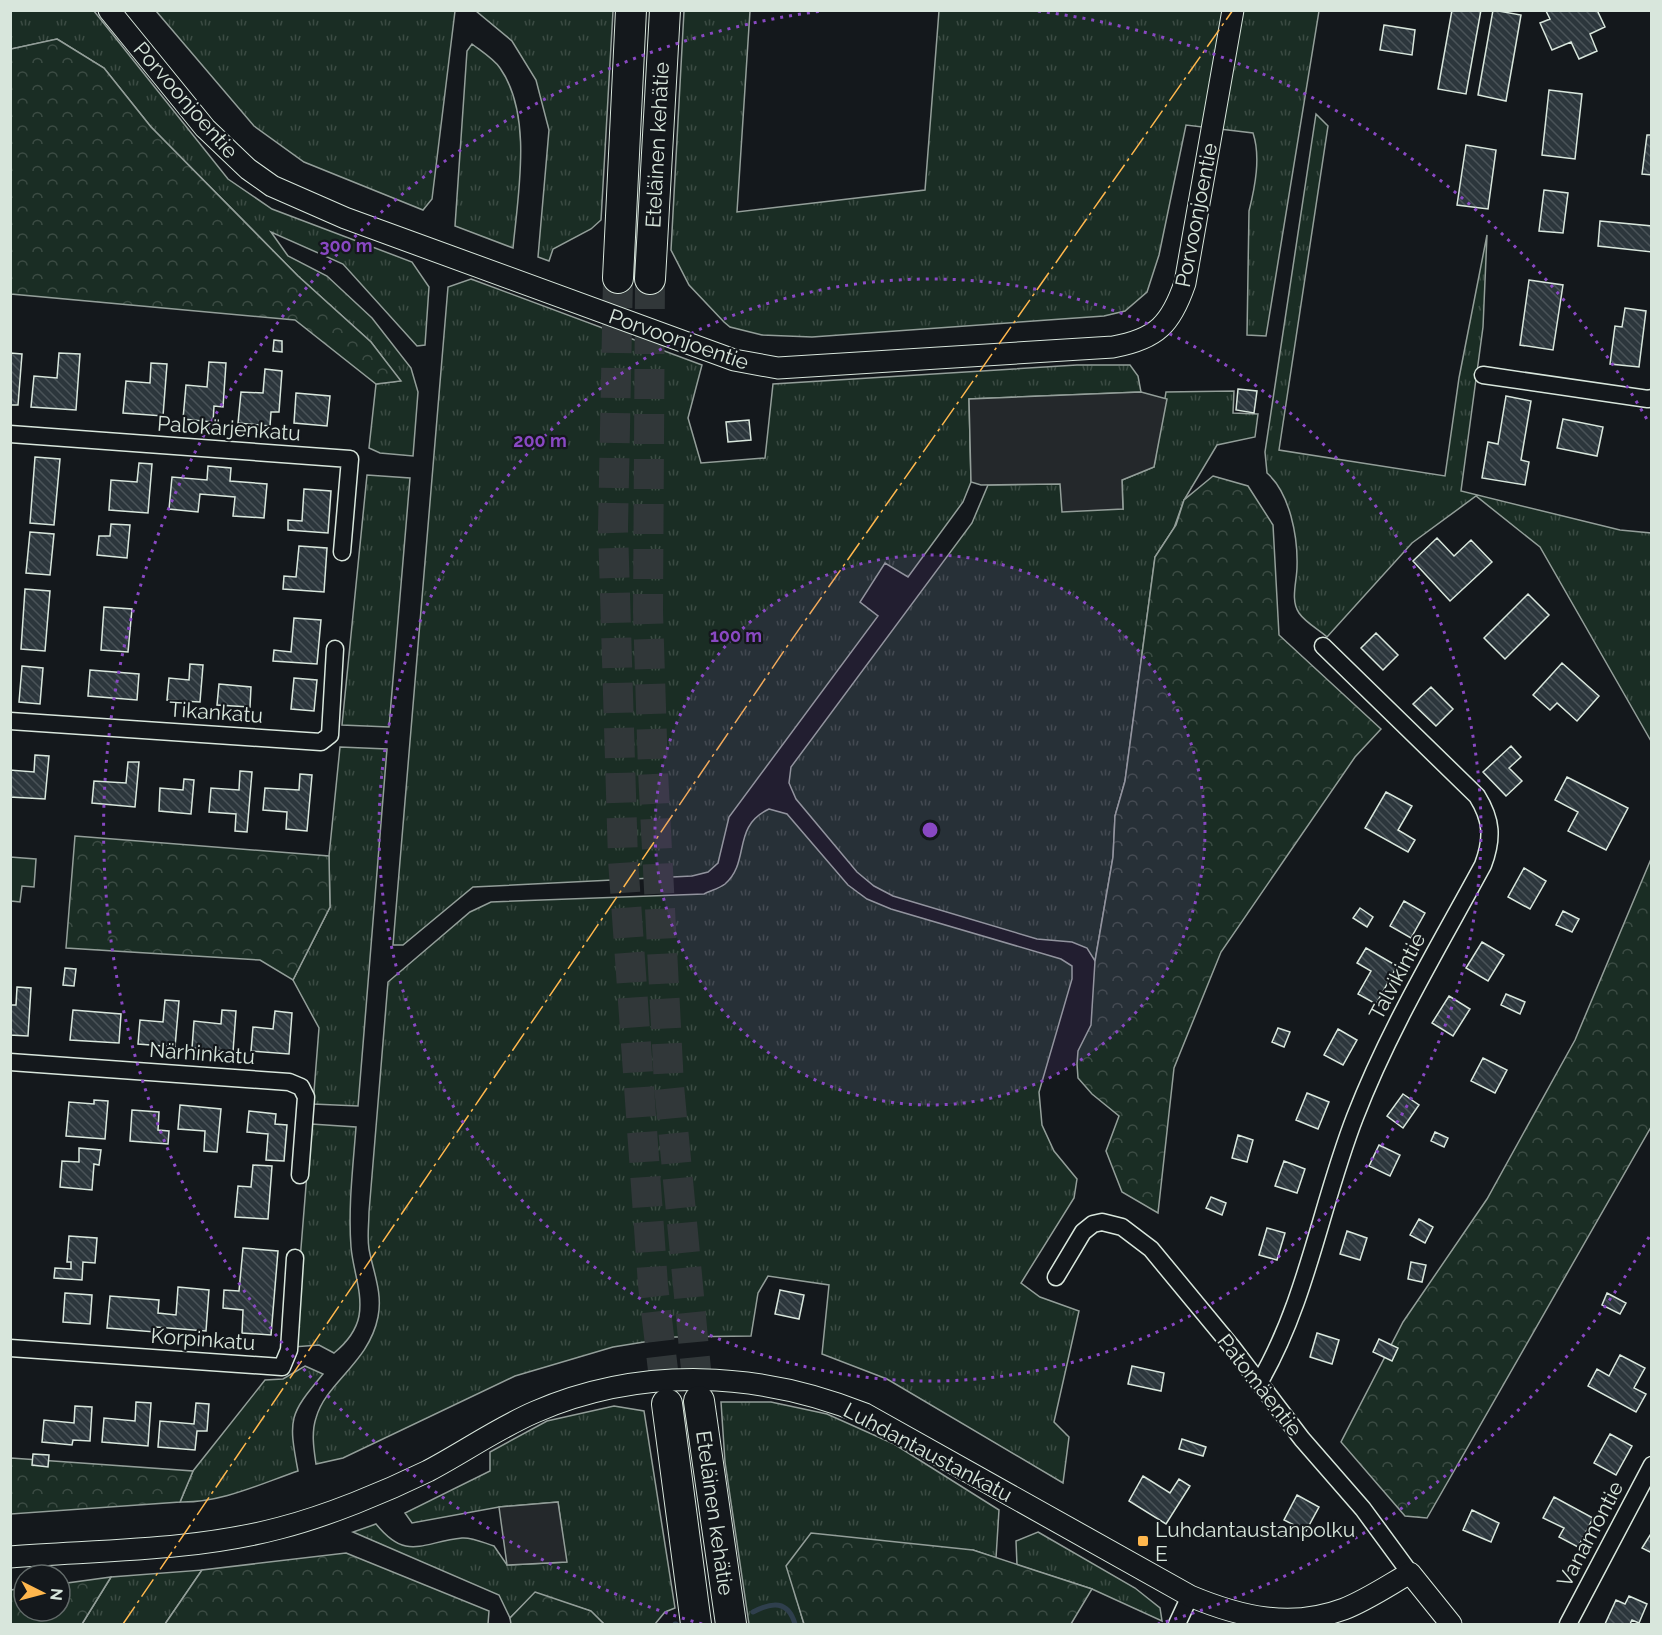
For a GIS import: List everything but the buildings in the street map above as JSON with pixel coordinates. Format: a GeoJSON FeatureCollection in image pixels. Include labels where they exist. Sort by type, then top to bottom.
{"type":"FeatureCollection","features":[{"type":"Feature","properties":{"kind":"highway","name":"Eteläinen kehätie"},"geometry":{"type":"LineString","coordinates":[[618,278],[631,10]]}},
{"type":"Feature","properties":{"kind":"highway","name":"Eteläinen kehätie"},"geometry":{"type":"LineString","coordinates":[[650,279],[665,10]]}},
{"type":"Feature","properties":{"kind":"highway","name":"Eteläinen kehätie"},"geometry":{"type":"LineString","coordinates":[[699,1401],[731,1624]]}},
{"type":"Feature","properties":{"kind":"highway","name":"Eteläinen kehätie"},"geometry":{"type":"LineString","coordinates":[[667,1404],[696,1624]]}},
{"type":"Feature","properties":{"kind":"street","name":"Porvoonjoentie"},"geometry":{"type":"LineString","coordinates":[[109,10],[206,128],[248,169],[272,186],[345,218],[734,360],[778,368],[1113,347],[1143,340],[1160,329],[1171,316],[1185,283],[1233,10]]}},
{"type":"Feature","properties":{"kind":"street"},"geometry":{"type":"LineString","coordinates":[[1484,375],[1652,398]]}},
{"type":"Feature","properties":{"kind":"street","name":"Palokärjenkatu"},"geometry":{"type":"LineString","coordinates":[[10,434],[350,459],[342,552]]}},
{"type":"Feature","properties":{"kind":"street","name":"Talvikintie"},"geometry":{"type":"LineString","coordinates":[[1259,1383],[1288,1328],[1354,1119],[1381,1054],[1483,865],[1491,838],[1486,810],[1477,795],[1323,646]]}},
{"type":"Feature","properties":{"kind":"street","name":"Tikankatu"},"geometry":{"type":"LineString","coordinates":[[10,721],[321,742],[330,735],[335,650]]}},
{"type":"Feature","properties":{"kind":"street","name":"Närhinkatu"},"geometry":{"type":"LineString","coordinates":[[10,1062],[289,1082],[301,1087],[306,1097],[300,1175]]}},
{"type":"Feature","properties":{"kind":"street","name":"Patomäentie"},"geometry":{"type":"LineString","coordinates":[[1056,1277],[1083,1232],[1102,1222],[1122,1227],[1151,1249],[1302,1439],[1363,1509],[1451,1624]]}},
{"type":"Feature","properties":{"kind":"street","name":"Korpinkatu"},"geometry":{"type":"LineString","coordinates":[[10,1348],[282,1367],[289,1350],[296,1258]]}},
{"type":"Feature","properties":{"kind":"street","name":"Luhdantaustankatu"},"geometry":{"type":"LineString","coordinates":[[10,1557],[215,1541],[280,1528],[327,1513],[427,1471],[534,1412],[584,1394],[631,1384],[682,1379],[733,1380],[781,1386],[824,1398],[865,1414],[1190,1596],[1224,1611],[1263,1619],[1305,1618],[1344,1608],[1410,1573]]}},
{"type":"Feature","properties":{"kind":"street","name":"Vanamontie"},"geometry":{"type":"LineString","coordinates":[[1568,1624],[1652,1465]]}},
{"type":"Feature","properties":{"kind":"street"},"geometry":{"type":"LineString","coordinates":[[1177,1624],[1190,1596]]}},
{"type":"Feature","properties":{"kind":"green space"},"geometry":{"type":"Polygon","coordinates":[[[10,11],[94,11],[228,179],[272,209],[412,262],[429,287],[425,345],[417,346],[343,264],[271,232],[288,256],[327,276],[372,318],[411,368],[418,392],[413,456],[380,453],[369,448],[376,384],[400,381],[371,342],[298,276],[151,127],[104,68],[57,39],[11,49],[10,11]]]}},
{"type":"Feature","properties":{"kind":"green space"},"geometry":{"type":"Polygon","coordinates":[[[156,11],[455,11],[432,199],[423,210],[304,162],[254,126],[156,11]]]}},
{"type":"Feature","properties":{"kind":"green space"},"geometry":{"type":"Polygon","coordinates":[[[476,11],[613,11],[601,220],[591,229],[553,249],[549,261],[538,257],[549,130],[536,80],[512,41],[476,11]]]}},
{"type":"Feature","properties":{"kind":"green space"},"geometry":{"type":"Polygon","coordinates":[[[684,11],[750,11],[737,212],[925,190],[939,11],[1319,11],[1266,336],[1247,335],[1249,211],[1257,162],[1253,133],[1186,125],[1159,255],[1147,292],[1125,311],[1104,316],[812,337],[762,335],[730,327],[689,285],[671,250],[684,11]]]}},
{"type":"Feature","properties":{"kind":"green space"},"geometry":{"type":"Polygon","coordinates":[[[57,39],[104,68],[151,127],[298,276],[371,342],[401,381],[376,384],[295,320],[11,294],[11,49],[57,39]]]}},
{"type":"Feature","properties":{"kind":"green space"},"geometry":{"type":"Polygon","coordinates":[[[472,44],[500,68],[517,108],[521,155],[513,248],[455,226],[467,51],[472,44]]]}},
{"type":"Feature","properties":{"kind":"green space"},"geometry":{"type":"Polygon","coordinates":[[[1316,114],[1328,126],[1279,450],[1445,476],[1459,378],[1487,235],[1483,327],[1461,491],[1620,530],[1651,533],[1651,741],[1540,547],[1476,496],[1412,543],[1327,637],[1308,623],[1296,608],[1294,596],[1297,555],[1294,529],[1282,492],[1267,473],[1265,452],[1316,114]]]}},
{"type":"Feature","properties":{"kind":"green space"},"geometry":{"type":"Polygon","coordinates":[[[471,279],[702,365],[688,418],[701,463],[765,458],[773,384],[1077,365],[1130,365],[1138,376],[1141,392],[969,399],[971,482],[963,502],[908,577],[885,563],[860,602],[878,616],[729,817],[718,863],[708,872],[692,876],[473,887],[403,945],[393,945],[448,287],[471,279]]]}},
{"type":"Feature","properties":{"kind":"green space"},"geometry":{"type":"Polygon","coordinates":[[[1234,391],[1233,413],[1258,414],[1255,437],[1217,445],[1184,500],[1174,528],[1155,557],[1125,781],[1115,816],[1113,857],[1095,961],[1087,948],[1072,942],[1037,939],[893,896],[874,886],[857,872],[796,799],[789,783],[791,767],[972,523],[988,485],[1061,484],[1123,509],[1122,480],[1154,467],[1166,392],[1234,391]]]}},
{"type":"Feature","properties":{"kind":"green space"},"geometry":{"type":"Polygon","coordinates":[[[367,475],[410,478],[389,727],[342,725],[367,475]]]}},
{"type":"Feature","properties":{"kind":"green space"},"geometry":{"type":"Polygon","coordinates":[[[1213,476],[1248,486],[1273,525],[1279,635],[1381,729],[1355,757],[1221,952],[1174,1068],[1158,1213],[1122,1192],[1106,1151],[1119,1116],[1092,1094],[1078,1078],[1077,1064],[1078,1051],[1091,1025],[1095,961],[1113,857],[1115,816],[1125,781],[1155,557],[1176,525],[1184,500],[1213,476]]]}},
{"type":"Feature","properties":{"kind":"green space"},"geometry":{"type":"Polygon","coordinates":[[[340,747],[387,749],[358,1106],[313,1104],[319,1028],[293,980],[330,907],[329,856],[340,747]]]}},
{"type":"Feature","properties":{"kind":"green space"},"geometry":{"type":"Polygon","coordinates":[[[769,809],[787,814],[848,885],[867,899],[891,909],[1061,959],[1072,966],[1072,979],[1039,1092],[1042,1125],[1054,1151],[1077,1179],[1074,1198],[1021,1283],[1040,1297],[1079,1311],[1054,1422],[1069,1437],[1063,1483],[887,1379],[822,1354],[829,1285],[768,1276],[758,1293],[751,1336],[675,1337],[613,1347],[515,1376],[343,1458],[316,1464],[313,1441],[316,1418],[321,1405],[366,1347],[378,1317],[379,1299],[369,1249],[368,1230],[388,982],[470,912],[491,902],[704,894],[718,888],[733,875],[750,825],[757,816],[769,809]]]}},
{"type":"Feature","properties":{"kind":"green space"},"geometry":{"type":"Polygon","coordinates":[[[75,836],[329,856],[330,907],[293,980],[260,960],[66,948],[75,836]]]}},
{"type":"Feature","properties":{"kind":"green space"},"geometry":{"type":"Polygon","coordinates":[[[10,857],[36,859],[34,887],[22,886],[20,902],[11,901],[10,857]]]}},
{"type":"Feature","properties":{"kind":"green space"},"geometry":{"type":"Polygon","coordinates":[[[1651,859],[1651,1127],[1427,1518],[1405,1516],[1341,1442],[1403,1322],[1487,1199],[1575,1040],[1651,859]]]}},
{"type":"Feature","properties":{"kind":"green space"},"geometry":{"type":"Polygon","coordinates":[[[311,1124],[356,1127],[350,1232],[360,1307],[358,1322],[353,1332],[334,1353],[319,1345],[293,1347],[311,1124]]]}},
{"type":"Feature","properties":{"kind":"green space"},"geometry":{"type":"Polygon","coordinates":[[[305,1366],[323,1374],[303,1399],[294,1418],[293,1439],[298,1471],[225,1496],[180,1502],[193,1471],[265,1380],[283,1379],[305,1366]]]}},
{"type":"Feature","properties":{"kind":"green space"},"geometry":{"type":"Polygon","coordinates":[[[721,1402],[771,1402],[827,1414],[894,1444],[999,1510],[996,1558],[973,1550],[787,1566],[804,1624],[749,1624],[725,1462],[721,1402]]]}},
{"type":"Feature","properties":{"kind":"green space"},"geometry":{"type":"Polygon","coordinates":[[[614,1406],[644,1411],[675,1608],[665,1612],[655,1624],[604,1624],[590,1611],[535,1593],[510,1618],[499,1595],[353,1532],[376,1524],[397,1543],[416,1547],[470,1538],[494,1546],[507,1565],[566,1562],[558,1502],[499,1507],[412,1523],[405,1513],[490,1471],[490,1452],[547,1421],[614,1406]]]}},
{"type":"Feature","properties":{"kind":"green space"},"geometry":{"type":"Polygon","coordinates":[[[11,1458],[193,1471],[180,1502],[11,1514],[11,1458]]]}},
{"type":"Feature","properties":{"kind":"green space"},"geometry":{"type":"Polygon","coordinates":[[[1038,1532],[1135,1588],[1160,1608],[1162,1621],[1092,1589],[1017,1565],[1016,1541],[1038,1532]]]}},
{"type":"Feature","properties":{"kind":"green space"},"geometry":{"type":"Polygon","coordinates":[[[811,1533],[973,1550],[1092,1589],[1071,1624],[804,1624],[786,1566],[811,1533]]]}},
{"type":"Feature","properties":{"kind":"green space"},"geometry":{"type":"Polygon","coordinates":[[[346,1553],[489,1611],[488,1624],[165,1624],[202,1570],[346,1553]]]}},
{"type":"Feature","properties":{"kind":"green space"},"geometry":{"type":"Polygon","coordinates":[[[202,1570],[165,1624],[82,1624],[111,1577],[202,1570]]]}},
{"type":"Feature","properties":{"kind":"green space"},"geometry":{"type":"Polygon","coordinates":[[[111,1577],[82,1624],[11,1624],[12,1590],[12,1623],[72,1623],[72,1582],[111,1577]]]}},
{"type":"Feature","properties":{"kind":"green space"},"geometry":{"type":"Polygon","coordinates":[[[535,1592],[591,1611],[604,1624],[511,1624],[510,1618],[535,1592]]]}},
{"type":"Feature","properties":{"kind":"shaded area"},"geometry":{"type":"Polygon","coordinates":[[[1141,392],[1167,399],[1154,467],[1122,480],[1123,509],[1062,512],[1060,484],[981,485],[971,482],[969,399],[1141,392]]]}},
{"type":"Feature","properties":{"kind":"shaded area"},"geometry":{"type":"Polygon","coordinates":[[[558,1502],[567,1562],[507,1565],[499,1507],[558,1502]]]}},
{"type":"Feature","properties":{"kind":"waterway"},"geometry":{"type":"LineString","coordinates":[[753,1612],[767,1606],[778,1605],[788,1611],[795,1624]]}},
{"type":"Feature","properties":{"kind":"tunnel"},"geometry":{"type":"LineString","coordinates":[[618,278],[613,528],[623,860],[653,1285],[667,1404]]}},
{"type":"Feature","properties":{"kind":"tunnel"},"geometry":{"type":"LineString","coordinates":[[650,279],[648,612],[653,771],[669,1086],[699,1401]]}},
{"type":"Feature","properties":{"kind":"power"},"geometry":{"type":"LineString","coordinates":[[123,1624],[788,645],[1233,10]]}},
{"type":"Feature","properties":{"kind":"place","name":"Luhdantaustanpolku E"},"geometry":{"type":"Point","coordinates":[1143,1541]}}]}
